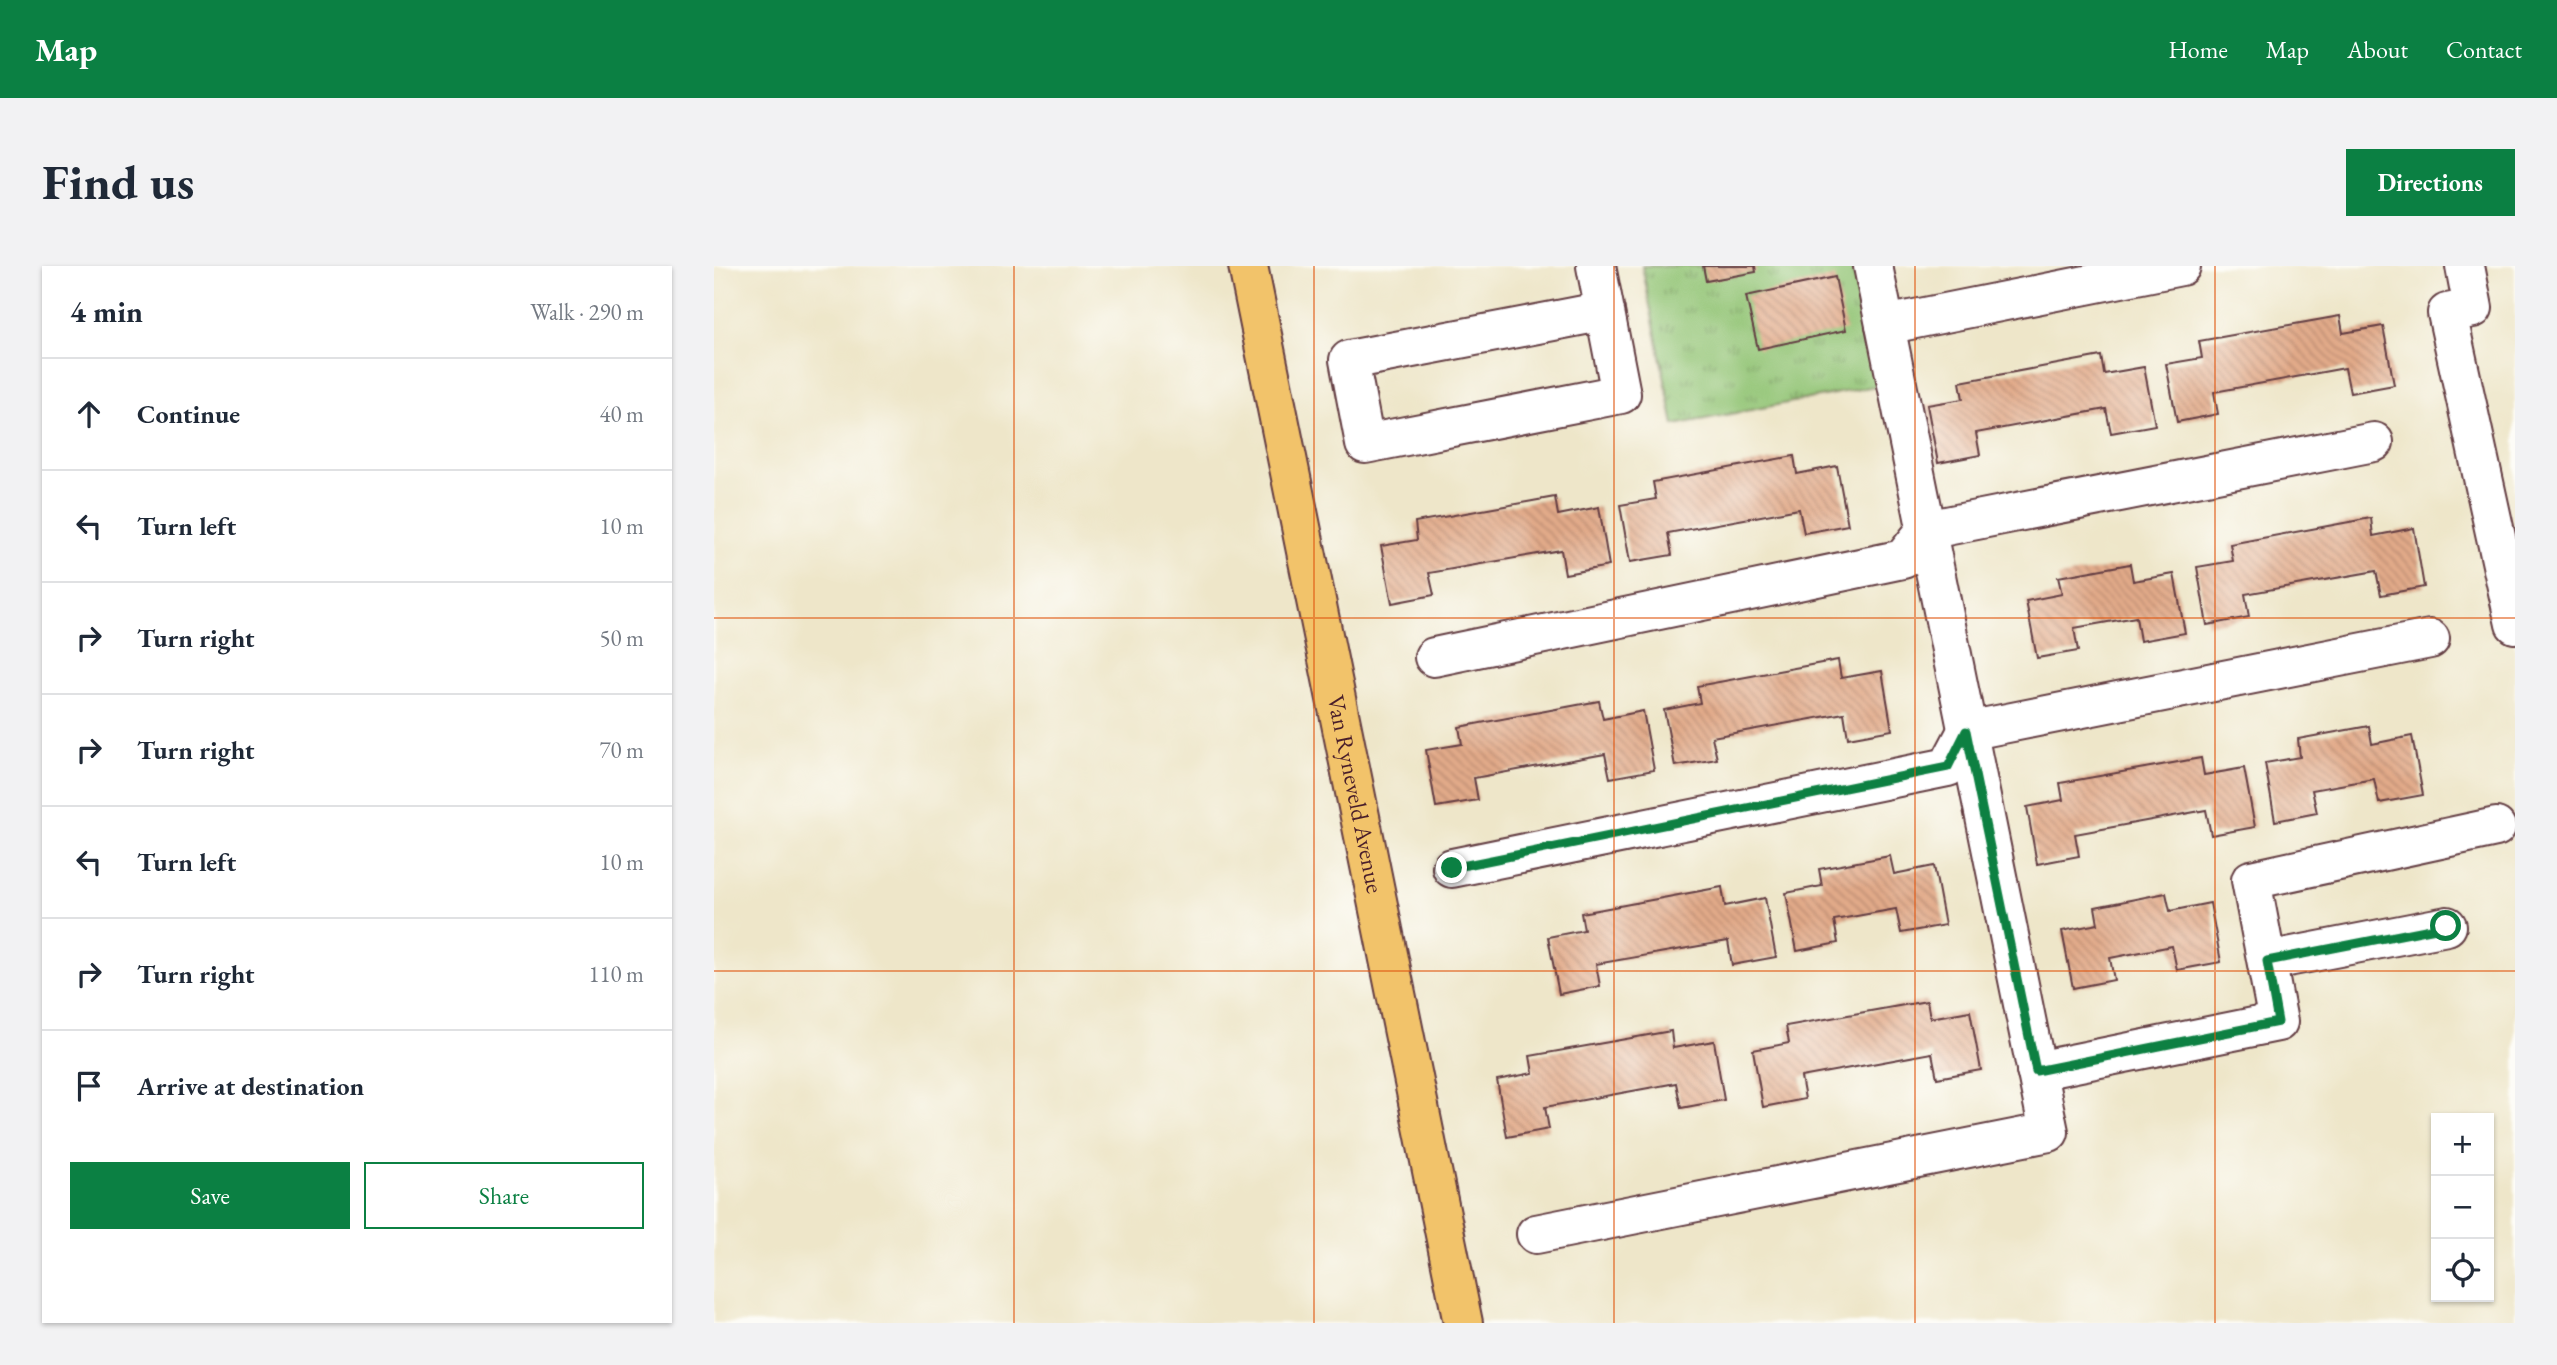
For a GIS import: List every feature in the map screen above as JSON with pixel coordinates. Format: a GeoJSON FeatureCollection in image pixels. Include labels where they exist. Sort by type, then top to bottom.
{"type":"FeatureCollection","features":[{"type":"Feature","properties":{"kind":"main road","name":"Van Ryneveld Avenue"},"geometry":{"type":"LineString","coordinates":[[1248,266],[1462,1323]]}},
{"type":"Feature","properties":{"kind":"street"},"geometry":{"type":"LineString","coordinates":[[1597,266],[1621,394],[1365,443],[1349,360],[1605,311]]}},
{"type":"Feature","properties":{"kind":"street"},"geometry":{"type":"LineString","coordinates":[[1536,1234],[2049,1132],[1873,266]]}},
{"type":"Feature","properties":{"kind":"street"},"geometry":{"type":"LineString","coordinates":[[1885,325],[2181,266]]}},
{"type":"Feature","properties":{"kind":"street"},"geometry":{"type":"LineString","coordinates":[[2465,266],[2473,308],[2446,313],[2515,624]]}},
{"type":"Feature","properties":{"kind":"street"},"geometry":{"type":"LineString","coordinates":[[1434,657],[1903,559],[1926,530],[2374,442]]}},
{"type":"Feature","properties":{"kind":"street"},"geometry":{"type":"LineString","coordinates":[[1966,731],[2430,639]]}},
{"type":"Feature","properties":{"kind":"street"},"geometry":{"type":"LineString","coordinates":[[1452,868],[1948,767],[1966,731]]}},
{"type":"Feature","properties":{"kind":"street"},"geometry":{"type":"LineString","coordinates":[[2036,1071],[2278,1022],[2251,880],[2496,827]]}},
{"type":"Feature","properties":{"kind":"street"},"geometry":{"type":"LineString","coordinates":[[2267,961],[2446,926]]}},
{"type":"Feature","properties":{"kind":"green space"},"geometry":{"type":"Polygon","coordinates":[[[1642,266],[1857,266],[1881,385],[1674,425],[1642,266]]]}},
{"type":"Feature","properties":{"kind":"building"},"geometry":{"type":"Polygon","coordinates":[[[1703,266],[1755,266],[1756,272],[1706,281],[1703,266]]]}},
{"type":"Feature","properties":{"kind":"building"},"geometry":{"type":"Polygon","coordinates":[[[1835,277],[1846,330],[1758,349],[1746,296],[1835,277]]]}},
{"type":"Feature","properties":{"kind":"building"},"geometry":{"type":"Polygon","coordinates":[[[2340,316],[2343,333],[2383,326],[2394,385],[2350,393],[2345,368],[2214,392],[2218,414],[2177,422],[2166,364],[2202,358],[2199,341],[2340,316]]]}},
{"type":"Feature","properties":{"kind":"building"},"geometry":{"type":"Polygon","coordinates":[[[2101,356],[2104,374],[2144,367],[2155,425],[2111,433],[2106,409],[1976,433],[1980,455],[1938,463],[1927,405],[1963,399],[1960,382],[2101,356]]]}},
{"type":"Feature","properties":{"kind":"building"},"geometry":{"type":"Polygon","coordinates":[[[1794,456],[1797,474],[1837,466],[1848,525],[1804,533],[1799,509],[1668,533],[1672,555],[1630,562],[1620,505],[1656,499],[1653,482],[1794,456]]]}},
{"type":"Feature","properties":{"kind":"building"},"geometry":{"type":"Polygon","coordinates":[[[1555,497],[1558,515],[1599,507],[1609,566],[1565,574],[1561,550],[1429,573],[1434,595],[1392,603],[1381,546],[1417,540],[1415,522],[1555,497]]]}},
{"type":"Feature","properties":{"kind":"building"},"geometry":{"type":"Polygon","coordinates":[[[2371,518],[2373,536],[2414,528],[2424,587],[2381,595],[2376,571],[2245,594],[2249,617],[2207,625],[2197,567],[2233,561],[2230,544],[2371,518]]]}},
{"type":"Feature","properties":{"kind":"building"},"geometry":{"type":"Polygon","coordinates":[[[2130,564],[2133,581],[2174,574],[2185,633],[2140,641],[2136,617],[2074,628],[2078,651],[2037,658],[2026,601],[2062,594],[2058,577],[2130,564]]]}},
{"type":"Feature","properties":{"kind":"building"},"geometry":{"type":"Polygon","coordinates":[[[1838,660],[1841,678],[1882,671],[1892,730],[1848,738],[1844,713],[1712,737],[1717,759],[1675,766],[1664,710],[1700,703],[1697,686],[1838,660]]]}},
{"type":"Feature","properties":{"kind":"building"},"geometry":{"type":"Polygon","coordinates":[[[1599,701],[1603,719],[1643,711],[1654,770],[1610,778],[1605,754],[1474,778],[1478,800],[1436,807],[1426,750],[1462,744],[1459,727],[1599,701]]]}},
{"type":"Feature","properties":{"kind":"building"},"geometry":{"type":"Polygon","coordinates":[[[2369,726],[2372,744],[2412,736],[2423,795],[2379,803],[2374,779],[2312,790],[2317,813],[2275,821],[2265,763],[2300,757],[2298,739],[2369,726]]]}},
{"type":"Feature","properties":{"kind":"building"},"geometry":{"type":"Polygon","coordinates":[[[2201,758],[2204,775],[2244,768],[2255,827],[2211,835],[2206,810],[2075,834],[2079,856],[2037,864],[2027,807],[2063,800],[2060,783],[2201,758]]]}},
{"type":"Feature","properties":{"kind":"building"},"geometry":{"type":"Polygon","coordinates":[[[1890,856],[1894,874],[1934,866],[1945,925],[1901,933],[1896,909],[1834,920],[1838,943],[1797,951],[1786,893],[1822,886],[1819,869],[1890,856]]]}},
{"type":"Feature","properties":{"kind":"building"},"geometry":{"type":"Polygon","coordinates":[[[1722,887],[1725,906],[1765,898],[1776,957],[1732,965],[1728,941],[1596,964],[1600,986],[1559,994],[1548,937],[1584,930],[1581,913],[1722,887]]]}},
{"type":"Feature","properties":{"kind":"building"},"geometry":{"type":"Polygon","coordinates":[[[2166,893],[2170,911],[2210,903],[2221,962],[2177,970],[2172,946],[2110,958],[2114,980],[2073,988],[2062,931],[2098,924],[2095,907],[2166,893]]]}},
{"type":"Feature","properties":{"kind":"building"},"geometry":{"type":"Polygon","coordinates":[[[1927,1001],[1930,1018],[1970,1011],[1981,1070],[1937,1078],[1932,1053],[1801,1077],[1805,1099],[1763,1107],[1753,1050],[1789,1043],[1786,1026],[1927,1001]]]}},
{"type":"Feature","properties":{"kind":"building"},"geometry":{"type":"Polygon","coordinates":[[[1671,1031],[1673,1048],[1714,1041],[1724,1100],[1681,1108],[1676,1083],[1545,1107],[1549,1129],[1507,1137],[1497,1080],[1533,1073],[1530,1056],[1671,1031]]]}},
{"type":"Feature","properties":{"kind":"route"},"geometry":{"type":"LineString","coordinates":[[1452,868],[1948,767],[1966,731],[2036,1071],[2278,1022],[2267,961],[2446,926]]}}]}
